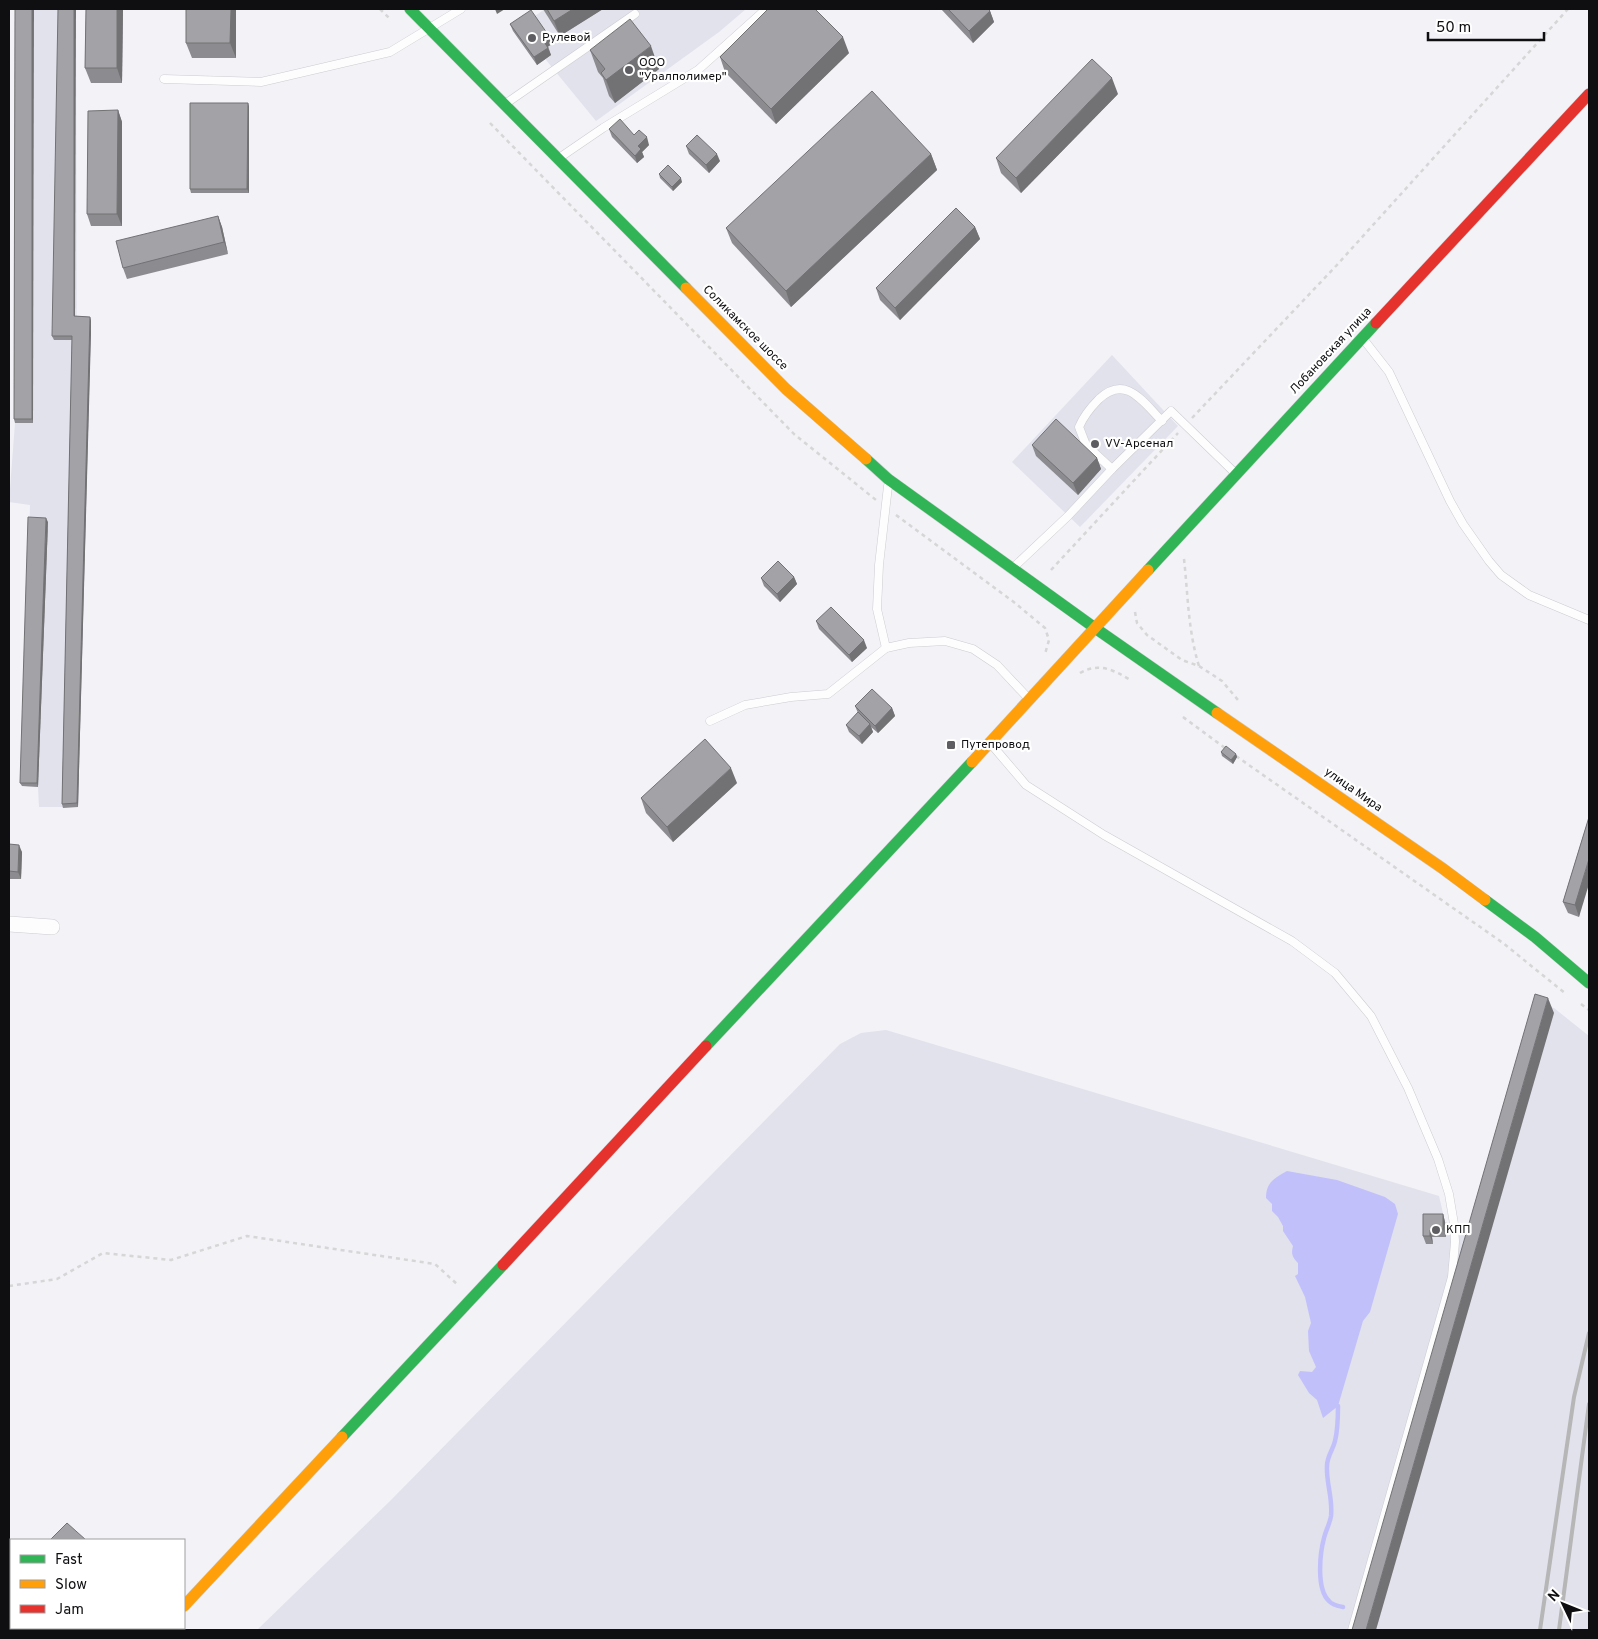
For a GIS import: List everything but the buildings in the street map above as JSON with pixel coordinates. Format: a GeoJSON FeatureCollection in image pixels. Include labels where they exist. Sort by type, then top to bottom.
{"type":"FeatureCollection","features":[{"type":"Feature","properties":{"kind":"main road","name":"Соликамское шоссе"},"geometry":{"type":"LineString","coordinates":[[410,9],[786,389],[888,479],[1095,628]]}},
{"type":"Feature","properties":{"kind":"main road","name":"Лобановская улица"},"geometry":{"type":"LineString","coordinates":[[185,1605],[990,742],[1589,94]]}},
{"type":"Feature","properties":{"kind":"main road","name":"улица Мира"},"geometry":{"type":"LineString","coordinates":[[1095,628],[1450,874],[1554,952],[1589,983]]}},
{"type":"Feature","properties":{"kind":"street"},"geometry":{"type":"LineString","coordinates":[[9,924],[52,927]]}},
{"type":"Feature","properties":{"kind":"lane"},"geometry":{"type":"LineString","coordinates":[[164,79],[261,82],[390,52],[461,9]]}},
{"type":"Feature","properties":{"kind":"lane"},"geometry":{"type":"LineString","coordinates":[[558,158],[698,70],[766,9]]}},
{"type":"Feature","properties":{"kind":"lane"},"geometry":{"type":"LineString","coordinates":[[504,104],[635,14]]}},
{"type":"Feature","properties":{"kind":"lane"},"geometry":{"type":"LineString","coordinates":[[1363,338],[1389,372],[1450,501],[1488,561],[1501,574],[1529,595],[1589,620]]}},
{"type":"Feature","properties":{"kind":"lane"},"geometry":{"type":"LineString","coordinates":[[1112,469],[1086,445],[1079,427],[1084,414],[1107,392],[1118,388],[1133,392],[1162,421]]}},
{"type":"Feature","properties":{"kind":"lane"},"geometry":{"type":"LineString","coordinates":[[1013,568],[1068,516],[1112,469],[1171,412],[1236,474]]}},
{"type":"Feature","properties":{"kind":"lane"},"geometry":{"type":"LineString","coordinates":[[886,648],[877,608],[879,565],[888,479]]}},
{"type":"Feature","properties":{"kind":"lane"},"geometry":{"type":"LineString","coordinates":[[710,721],[745,705],[791,697],[828,694],[886,648],[909,643],[944,641],[973,649],[997,665],[1029,699]]}},
{"type":"Feature","properties":{"kind":"lane"},"geometry":{"type":"LineString","coordinates":[[990,742],[1026,785],[1104,835],[1292,941],[1335,974],[1371,1016],[1396,1062],[1427,1133],[1445,1179],[1452,1208],[1455,1242],[1452,1277],[1352,1630]]}},
{"type":"Feature","properties":{"kind":"path"},"geometry":{"type":"LineString","coordinates":[[1036,586],[1336,266],[1568,9]]}},
{"type":"Feature","properties":{"kind":"path"},"geometry":{"type":"LineString","coordinates":[[1184,558],[1187,609],[1194,651],[1199,666]]}},
{"type":"Feature","properties":{"kind":"path"},"geometry":{"type":"LineString","coordinates":[[1136,610],[1137,623],[1147,635],[1182,660],[1199,666],[1222,681]]}},
{"type":"Feature","properties":{"kind":"path"},"geometry":{"type":"LineString","coordinates":[[1044,658],[1049,640],[1046,628]]}},
{"type":"Feature","properties":{"kind":"path"},"geometry":{"type":"LineString","coordinates":[[1076,676],[1092,668],[1109,668],[1137,685]]}},
{"type":"Feature","properties":{"kind":"path"},"geometry":{"type":"LineString","coordinates":[[1181,715],[1227,749]]}},
{"type":"Feature","properties":{"kind":"path"},"geometry":{"type":"LineString","coordinates":[[1232,753],[1503,943],[1570,996]]}},
{"type":"Feature","properties":{"kind":"path"},"geometry":{"type":"LineString","coordinates":[[1576,1001],[1589,1010]]}},
{"type":"Feature","properties":{"kind":"path"},"geometry":{"type":"LineString","coordinates":[[9,1286],[57,1279],[103,1253],[171,1260],[247,1236],[434,1264],[472,1297]]}},
{"type":"Feature","properties":{"kind":"shaded area"},"geometry":{"type":"Polygon","coordinates":[[[16,9],[76,9],[78,807],[39,807],[38,787],[22,786],[30,505],[9,502],[15,423],[16,9]]]}},
{"type":"Feature","properties":{"kind":"shaded area","name":"OOO \"Уралполимер\""},"geometry":{"type":"Polygon","coordinates":[[[545,9],[746,9],[719,32],[596,121],[519,27],[545,9]]]}},
{"type":"Feature","properties":{"kind":"shaded area","name":"VV-Арсенал"},"geometry":{"type":"Polygon","coordinates":[[[1112,355],[1178,426],[1080,527],[1012,462],[1112,355]]]}},
{"type":"Feature","properties":{"kind":"shaded area"},"geometry":{"type":"Polygon","coordinates":[[[1542,1005],[1554,1008],[1589,1036],[1589,1630],[257,1630],[390,1501],[840,1044],[861,1033],[886,1030],[1439,1196],[1445,1222],[1478,1230],[1542,1005]]]}},
{"type":"Feature","properties":{"kind":"water"},"geometry":{"type":"Polygon","coordinates":[[[1287,1171],[1337,1180],[1385,1197],[1395,1204],[1398,1214],[1370,1312],[1363,1321],[1338,1406],[1323,1418],[1317,1400],[1309,1393],[1298,1375],[1300,1371],[1312,1372],[1316,1367],[1309,1351],[1308,1331],[1311,1323],[1305,1297],[1295,1276],[1298,1274],[1298,1263],[1292,1255],[1293,1246],[1283,1231],[1283,1226],[1278,1217],[1272,1211],[1272,1204],[1266,1198],[1269,1185],[1278,1176],[1287,1171]]]}},
{"type":"Feature","properties":{"kind":"waterway"},"geometry":{"type":"LineString","coordinates":[[1338,1406],[1336,1437],[1327,1466],[1331,1516],[1325,1535],[1320,1571],[1322,1588],[1325,1595],[1329,1601],[1343,1607]]}},
{"type":"Feature","properties":{"kind":"railway"},"geometry":{"type":"LineString","coordinates":[[1540,1630],[1574,1397],[1589,1333]]}},
{"type":"Feature","properties":{"kind":"railway"},"geometry":{"type":"LineString","coordinates":[[1559,1630],[1589,1404]]}},
{"type":"Feature","properties":{"kind":"traffic: fast"},"geometry":{"type":"LineString","coordinates":[[410,9],[686,288]]}},
{"type":"Feature","properties":{"kind":"traffic: fast"},"geometry":{"type":"LineString","coordinates":[[1148,570],[1376,323]]}},
{"type":"Feature","properties":{"kind":"traffic: fast"},"geometry":{"type":"LineString","coordinates":[[866,459],[888,479],[1217,713]]}},
{"type":"Feature","properties":{"kind":"traffic: fast"},"geometry":{"type":"LineString","coordinates":[[706,1046],[972,762]]}},
{"type":"Feature","properties":{"kind":"traffic: fast"},"geometry":{"type":"LineString","coordinates":[[1485,900],[1535,937],[1589,983]]}},
{"type":"Feature","properties":{"kind":"traffic: fast"},"geometry":{"type":"LineString","coordinates":[[342,1437],[503,1265]]}},
{"type":"Feature","properties":{"kind":"traffic: slow"},"geometry":{"type":"LineString","coordinates":[[686,288],[786,389],[866,459]]}},
{"type":"Feature","properties":{"kind":"traffic: slow"},"geometry":{"type":"LineString","coordinates":[[972,762],[1148,570]]}},
{"type":"Feature","properties":{"kind":"traffic: slow"},"geometry":{"type":"LineString","coordinates":[[1217,713],[1442,868],[1485,900]]}},
{"type":"Feature","properties":{"kind":"traffic: slow"},"geometry":{"type":"LineString","coordinates":[[185,1605],[342,1437]]}},
{"type":"Feature","properties":{"kind":"traffic: jam"},"geometry":{"type":"LineString","coordinates":[[1376,323],[1589,94]]}},
{"type":"Feature","properties":{"kind":"traffic: jam"},"geometry":{"type":"LineString","coordinates":[[503,1265],[706,1046]]}},
{"type":"Feature","properties":{"kind":"place","name":"Рулевой"},"geometry":{"type":"Point","coordinates":[532,38]}},
{"type":"Feature","properties":{"kind":"place","name":"OOO \"Уралполимер\""},"geometry":{"type":"Point","coordinates":[629,70]}},
{"type":"Feature","properties":{"kind":"place","name":"VV-Арсенал"},"geometry":{"type":"Point","coordinates":[1095,444]}},
{"type":"Feature","properties":{"kind":"place","name":"Путепровод"},"geometry":{"type":"Point","coordinates":[951,745]}},
{"type":"Feature","properties":{"kind":"place","name":"КПП"},"geometry":{"type":"Point","coordinates":[1436,1230]}}]}
